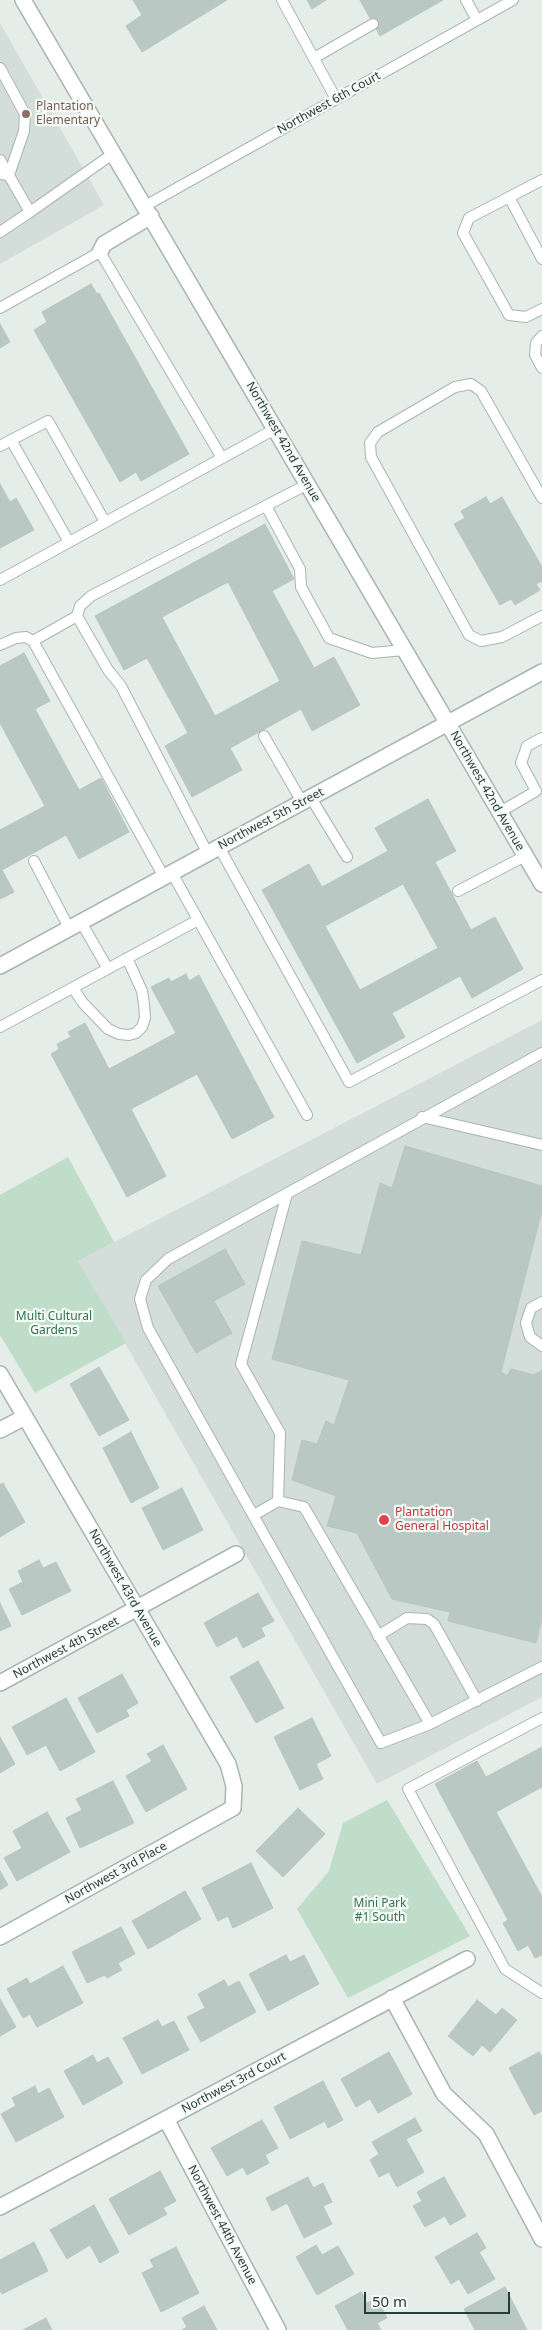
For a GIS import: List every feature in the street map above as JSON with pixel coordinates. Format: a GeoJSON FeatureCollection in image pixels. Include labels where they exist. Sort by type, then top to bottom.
{"type":"FeatureCollection","features":[{"type":"Feature","properties":{"kind":"street","name":"Northwest 42nd Avenue"},"geometry":{"type":"LineString","coordinates":[[23,0],[525,856],[538,868],[542,884]]}},
{"type":"Feature","properties":{"kind":"street"},"geometry":{"type":"LineString","coordinates":[[100,252],[104,244],[148,211]]}},
{"type":"Feature","properties":{"kind":"street","name":"Northwest 5th Street"},"geometry":{"type":"LineString","coordinates":[[0,966],[542,672]]}},
{"type":"Feature","properties":{"kind":"street","name":"Northwest 43rd Avenue"},"geometry":{"type":"LineString","coordinates":[[0,1374],[228,1764],[234,1786],[233,1808]]}},
{"type":"Feature","properties":{"kind":"street"},"geometry":{"type":"LineString","coordinates":[[0,1430],[25,1417]]}},
{"type":"Feature","properties":{"kind":"street","name":"Northwest 4th Street"},"geometry":{"type":"LineString","coordinates":[[0,1683],[236,1554]]}},
{"type":"Feature","properties":{"kind":"street","name":"Northwest 3rd Place"},"geometry":{"type":"LineString","coordinates":[[0,1937],[233,1808]]}},
{"type":"Feature","properties":{"kind":"street","name":"Northwest 3rd Court"},"geometry":{"type":"LineString","coordinates":[[0,2206],[467,1959]]}},
{"type":"Feature","properties":{"kind":"street"},"geometry":{"type":"LineString","coordinates":[[392,1998],[444,2094],[486,2134],[542,2239]]}},
{"type":"Feature","properties":{"kind":"street","name":"Northwest 44th Avenue"},"geometry":{"type":"LineString","coordinates":[[166,2119],[278,2330]]}},
{"type":"Feature","properties":{"kind":"lane"},"geometry":{"type":"LineString","coordinates":[[282,0],[336,99]]}},
{"type":"Feature","properties":{"kind":"lane"},"geometry":{"type":"LineString","coordinates":[[466,0],[477,20]]}},
{"type":"Feature","properties":{"kind":"lane","name":"Northwest 6th Court"},"geometry":{"type":"LineString","coordinates":[[148,211],[336,99],[513,0]]}},
{"type":"Feature","properties":{"kind":"lane"},"geometry":{"type":"LineString","coordinates":[[314,58],[373,24]]}},
{"type":"Feature","properties":{"kind":"lane"},"geometry":{"type":"LineString","coordinates":[[0,68],[25,114],[24,131],[4,174]]}},
{"type":"Feature","properties":{"kind":"lane"},"geometry":{"type":"LineString","coordinates":[[0,232],[114,153]]}},
{"type":"Feature","properties":{"kind":"lane"},"geometry":{"type":"LineString","coordinates":[[0,160],[4,174],[30,212]]}},
{"type":"Feature","properties":{"kind":"lane"},"geometry":{"type":"LineString","coordinates":[[542,180],[469,218],[463,233],[509,315],[526,317],[542,309]]}},
{"type":"Feature","properties":{"kind":"lane"},"geometry":{"type":"LineString","coordinates":[[509,197],[542,259]]}},
{"type":"Feature","properties":{"kind":"lane"},"geometry":{"type":"LineString","coordinates":[[0,308],[100,252],[222,458]]}},
{"type":"Feature","properties":{"kind":"lane"},"geometry":{"type":"LineString","coordinates":[[542,336],[536,343],[535,356],[542,368]]}},
{"type":"Feature","properties":{"kind":"lane"},"geometry":{"type":"LineString","coordinates":[[542,498],[481,391],[471,384],[455,387],[378,432],[370,443],[371,457],[469,635],[481,642],[502,637],[542,616]]}},
{"type":"Feature","properties":{"kind":"lane"},"geometry":{"type":"LineString","coordinates":[[0,446],[48,421],[105,522]]}},
{"type":"Feature","properties":{"kind":"lane"},"geometry":{"type":"LineString","coordinates":[[1,578],[275,428]]}},
{"type":"Feature","properties":{"kind":"lane"},"geometry":{"type":"LineString","coordinates":[[12,440],[69,542]]}},
{"type":"Feature","properties":{"kind":"lane"},"geometry":{"type":"LineString","coordinates":[[308,484],[91,596],[80,606],[78,616],[108,670],[121,686],[214,850],[350,1082],[542,980]]}},
{"type":"Feature","properties":{"kind":"lane"},"geometry":{"type":"LineString","coordinates":[[266,506],[300,568],[301,587],[329,638],[372,653],[404,650]]}},
{"type":"Feature","properties":{"kind":"lane"},"geometry":{"type":"LineString","coordinates":[[33,641],[78,616]]}},
{"type":"Feature","properties":{"kind":"lane"},"geometry":{"type":"LineString","coordinates":[[0,645],[16,638],[26,637],[33,641],[168,875],[198,920],[307,1115]]}},
{"type":"Feature","properties":{"kind":"lane"},"geometry":{"type":"LineString","coordinates":[[264,736],[347,857]]}},
{"type":"Feature","properties":{"kind":"lane"},"geometry":{"type":"LineString","coordinates":[[500,812],[539,789],[521,763],[527,746],[542,738]]}},
{"type":"Feature","properties":{"kind":"lane"},"geometry":{"type":"LineString","coordinates":[[458,891],[525,856]]}},
{"type":"Feature","properties":{"kind":"lane"},"geometry":{"type":"LineString","coordinates":[[34,861],[75,925],[108,969]]}},
{"type":"Feature","properties":{"kind":"lane"},"geometry":{"type":"LineString","coordinates":[[0,1027],[198,920]]}},
{"type":"Feature","properties":{"kind":"lane"},"geometry":{"type":"LineString","coordinates":[[73,988],[83,1003],[108,1028],[119,1034],[129,1035],[136,1032],[142,1027],[145,1018],[144,1004],[142,990],[127,958]]}},
{"type":"Feature","properties":{"kind":"lane"},"geometry":{"type":"LineString","coordinates":[[542,1053],[422,1117],[168,1259],[146,1280],[140,1299],[148,1328],[381,1743],[430,1724],[542,1667]]}},
{"type":"Feature","properties":{"kind":"lane"},"geometry":{"type":"LineString","coordinates":[[422,1117],[542,1145]]}},
{"type":"Feature","properties":{"kind":"lane"},"geometry":{"type":"LineString","coordinates":[[278,1501],[280,1433],[241,1364],[287,1194]]}},
{"type":"Feature","properties":{"kind":"lane"},"geometry":{"type":"LineString","coordinates":[[542,1302],[531,1308],[526,1323],[530,1338],[542,1346]]}},
{"type":"Feature","properties":{"kind":"lane"},"geometry":{"type":"LineString","coordinates":[[254,1514],[278,1501],[304,1507],[430,1724]]}},
{"type":"Feature","properties":{"kind":"lane"},"geometry":{"type":"LineString","coordinates":[[378,1636],[407,1618],[427,1619],[434,1624],[477,1701]]}},
{"type":"Feature","properties":{"kind":"lane"},"geometry":{"type":"LineString","coordinates":[[542,1718],[408,1789],[505,1969],[542,1993]]}},
{"type":"Feature","properties":{"kind":"shaded area","name":"Plantation Elementary"},"geometry":{"type":"Polygon","coordinates":[[[0,23],[104,205],[0,264],[0,23]]]}},
{"type":"Feature","properties":{"kind":"shaded area","name":"Plantation General Hospital"},"geometry":{"type":"Polygon","coordinates":[[[542,1020],[542,1697],[377,1784],[78,1261],[542,1020]]]}},
{"type":"Feature","properties":{"kind":"green space","name":"Multi Cultural Gardens"},"geometry":{"type":"Polygon","coordinates":[[[68,1157],[114,1242],[78,1261],[126,1343],[35,1393],[0,1335],[0,1195],[68,1157]]]}},
{"type":"Feature","properties":{"kind":"green space","name":"Mini Park #1 South"},"geometry":{"type":"Polygon","coordinates":[[[387,1800],[470,1936],[348,1998],[297,1909],[329,1871],[343,1823],[387,1800]]]}},
{"type":"Feature","properties":{"kind":"building"},"geometry":{"type":"Polygon","coordinates":[[[133,0],[227,0],[142,52],[126,26],[142,15],[133,0]]]}},
{"type":"Feature","properties":{"kind":"building"},"geometry":{"type":"Polygon","coordinates":[[[307,0],[326,0],[312,9],[307,0]]]}},
{"type":"Feature","properties":{"kind":"building"},"geometry":{"type":"Polygon","coordinates":[[[360,0],[443,0],[380,36],[360,0]]]}},
{"type":"Feature","properties":{"kind":"building"},"geometry":{"type":"Polygon","coordinates":[[[91,284],[97,294],[99,293],[189,454],[141,481],[136,472],[120,482],[34,330],[47,322],[42,312],[91,284]]]}},
{"type":"Feature","properties":{"kind":"building"},"geometry":{"type":"Polygon","coordinates":[[[0,324],[10,342],[0,348],[0,324]]]}},
{"type":"Feature","properties":{"kind":"building"},"geometry":{"type":"Polygon","coordinates":[[[0,484],[10,502],[16,498],[34,530],[0,548],[0,484]]]}},
{"type":"Feature","properties":{"kind":"building"},"geometry":{"type":"Polygon","coordinates":[[[486,497],[490,504],[502,497],[542,567],[542,581],[536,584],[540,590],[515,605],[511,599],[500,605],[454,524],[465,518],[461,511],[486,497]]]}},
{"type":"Feature","properties":{"kind":"building"},"geometry":{"type":"Polygon","coordinates":[[[265,524],[294,579],[272,591],[314,668],[334,657],[360,705],[312,731],[301,709],[230,748],[242,770],[192,797],[165,746],[188,733],[147,658],[124,670],[95,616],[265,524]],[[228,582],[162,617],[215,716],[280,681],[228,582]]]}},
{"type":"Feature","properties":{"kind":"building"},"geometry":{"type":"Polygon","coordinates":[[[24,653],[50,701],[35,709],[79,790],[101,778],[129,832],[79,859],[66,835],[2,870],[14,892],[0,899],[0,830],[45,806],[0,723],[0,666],[24,653]]]}},
{"type":"Feature","properties":{"kind":"building"},"geometry":{"type":"Polygon","coordinates":[[[428,799],[456,851],[435,862],[471,930],[495,917],[523,969],[472,998],[460,976],[392,1013],[405,1037],[357,1063],[262,890],[309,864],[322,887],[388,851],[375,828],[428,799]],[[403,884],[325,926],[360,990],[438,948],[403,884]]]}},
{"type":"Feature","properties":{"kind":"building"},"geometry":{"type":"Polygon","coordinates":[[[186,974],[189,981],[199,975],[274,1117],[232,1139],[197,1074],[131,1109],[166,1176],[127,1197],[51,1054],[59,1049],[57,1044],[71,1037],[68,1032],[85,1023],[109,1069],[176,1033],[151,987],[169,978],[171,982],[186,974]]]}},
{"type":"Feature","properties":{"kind":"building"},"geometry":{"type":"Polygon","coordinates":[[[405,1146],[542,1186],[542,1210],[501,1372],[507,1376],[511,1369],[534,1375],[542,1370],[542,1618],[536,1643],[448,1621],[450,1612],[392,1599],[357,1533],[327,1526],[336,1496],[292,1480],[302,1440],[317,1444],[326,1421],[334,1425],[349,1380],[272,1359],[302,1241],[361,1255],[380,1183],[392,1188],[405,1146]]]}},
{"type":"Feature","properties":{"kind":"building"},"geometry":{"type":"Polygon","coordinates":[[[225,1249],[245,1284],[214,1301],[232,1333],[196,1353],[158,1286],[225,1249]]]}},
{"type":"Feature","properties":{"kind":"building"},"geometry":{"type":"Polygon","coordinates":[[[99,1367],[129,1420],[99,1436],[70,1384],[99,1367]]]}},
{"type":"Feature","properties":{"kind":"building"},"geometry":{"type":"Polygon","coordinates":[[[131,1432],[159,1488],[131,1503],[103,1448],[131,1432]]]}},
{"type":"Feature","properties":{"kind":"building"},"geometry":{"type":"Polygon","coordinates":[[[3,1483],[25,1522],[0,1537],[0,1485],[3,1483]]]}},
{"type":"Feature","properties":{"kind":"building"},"geometry":{"type":"Polygon","coordinates":[[[182,1488],[203,1530],[163,1550],[142,1508],[182,1488]]]}},
{"type":"Feature","properties":{"kind":"building"},"geometry":{"type":"Polygon","coordinates":[[[39,1560],[43,1568],[56,1562],[71,1591],[22,1615],[9,1589],[23,1582],[18,1571],[39,1560]]]}},
{"type":"Feature","properties":{"kind":"building"},"geometry":{"type":"Polygon","coordinates":[[[258,1593],[274,1621],[261,1628],[265,1636],[243,1648],[237,1636],[217,1647],[204,1623],[258,1593]]]}},
{"type":"Feature","properties":{"kind":"building"},"geometry":{"type":"Polygon","coordinates":[[[0,1603],[11,1626],[0,1631],[0,1603]]]}},
{"type":"Feature","properties":{"kind":"building"},"geometry":{"type":"Polygon","coordinates":[[[258,1661],[284,1708],[256,1723],[230,1677],[258,1661]]]}},
{"type":"Feature","properties":{"kind":"building"},"geometry":{"type":"Polygon","coordinates":[[[122,1674],[138,1703],[126,1710],[129,1716],[97,1733],[78,1698],[122,1674]]]}},
{"type":"Feature","properties":{"kind":"building"},"geometry":{"type":"Polygon","coordinates":[[[66,1698],[95,1752],[60,1771],[46,1745],[27,1755],[12,1727],[66,1698]]]}},
{"type":"Feature","properties":{"kind":"building"},"geometry":{"type":"Polygon","coordinates":[[[312,1718],[331,1756],[316,1764],[323,1779],[300,1790],[274,1737],[312,1718]]]}},
{"type":"Feature","properties":{"kind":"building"},"geometry":{"type":"Polygon","coordinates":[[[0,1737],[15,1764],[0,1773],[0,1737]]]}},
{"type":"Feature","properties":{"kind":"building"},"geometry":{"type":"Polygon","coordinates":[[[163,1745],[187,1789],[146,1812],[126,1776],[152,1761],[147,1754],[163,1745]]]}},
{"type":"Feature","properties":{"kind":"building"},"geometry":{"type":"Polygon","coordinates":[[[542,1747],[542,1787],[496,1812],[542,1897],[542,1955],[535,1958],[528,1945],[518,1951],[503,1923],[508,1920],[435,1784],[477,1761],[486,1777],[542,1747]]]}},
{"type":"Feature","properties":{"kind":"building"},"geometry":{"type":"Polygon","coordinates":[[[113,1781],[134,1823],[80,1848],[66,1818],[82,1810],[76,1799],[113,1781]]]}},
{"type":"Feature","properties":{"kind":"building"},"geometry":{"type":"Polygon","coordinates":[[[298,1808],[325,1834],[283,1877],[256,1851],[298,1808]]]}},
{"type":"Feature","properties":{"kind":"building"},"geometry":{"type":"Polygon","coordinates":[[[47,1812],[70,1852],[17,1881],[4,1858],[22,1848],[13,1831],[47,1812]]]}},
{"type":"Feature","properties":{"kind":"building"},"geometry":{"type":"Polygon","coordinates":[[[251,1863],[273,1908],[233,1928],[228,1916],[218,1921],[202,1888],[251,1863]]]}},
{"type":"Feature","properties":{"kind":"building"},"geometry":{"type":"Polygon","coordinates":[[[0,1871],[8,1885],[0,1890],[0,1871]]]}},
{"type":"Feature","properties":{"kind":"building"},"geometry":{"type":"Polygon","coordinates":[[[185,1891],[201,1919],[148,1949],[132,1921],[185,1891]]]}},
{"type":"Feature","properties":{"kind":"building"},"geometry":{"type":"Polygon","coordinates":[[[121,1927],[135,1954],[118,1963],[122,1970],[107,1978],[105,1975],[87,1983],[72,1952],[121,1927]]]}},
{"type":"Feature","properties":{"kind":"building"},"geometry":{"type":"Polygon","coordinates":[[[286,1955],[290,1962],[304,1955],[319,1984],[268,2011],[249,1974],[286,1955]]]}},
{"type":"Feature","properties":{"kind":"building"},"geometry":{"type":"Polygon","coordinates":[[[63,1966],[83,2003],[37,2027],[30,2014],[23,2018],[7,1989],[27,1978],[30,1984],[63,1966]]]}},
{"type":"Feature","properties":{"kind":"building"},"geometry":{"type":"Polygon","coordinates":[[[224,1980],[228,1987],[239,1981],[256,2012],[201,2042],[187,2017],[205,2008],[198,1994],[224,1980]]]}},
{"type":"Feature","properties":{"kind":"building"},"geometry":{"type":"Polygon","coordinates":[[[0,1999],[16,2027],[0,2036],[0,1999]]]}},
{"type":"Feature","properties":{"kind":"building"},"geometry":{"type":"Polygon","coordinates":[[[477,2000],[496,2015],[502,2008],[517,2020],[490,2052],[482,2045],[473,2056],[448,2036],[477,2000]]]}},
{"type":"Feature","properties":{"kind":"building"},"geometry":{"type":"Polygon","coordinates":[[[158,2020],[162,2027],[174,2021],[189,2050],[142,2074],[123,2038],[158,2020]]]}},
{"type":"Feature","properties":{"kind":"building"},"geometry":{"type":"Polygon","coordinates":[[[389,2052],[412,2094],[378,2113],[370,2099],[356,2107],[341,2079],[389,2052]]]}},
{"type":"Feature","properties":{"kind":"building"},"geometry":{"type":"Polygon","coordinates":[[[539,2052],[542,2057],[542,2111],[534,2115],[509,2068],[539,2052]]]}},
{"type":"Feature","properties":{"kind":"building"},"geometry":{"type":"Polygon","coordinates":[[[93,2055],[97,2063],[108,2057],[123,2083],[83,2105],[64,2071],[93,2055]]]}},
{"type":"Feature","properties":{"kind":"building"},"geometry":{"type":"Polygon","coordinates":[[[323,2081],[343,2120],[328,2128],[325,2121],[290,2139],[274,2107],[323,2081]]]}},
{"type":"Feature","properties":{"kind":"building"},"geometry":{"type":"Polygon","coordinates":[[[35,2086],[38,2094],[49,2088],[64,2117],[16,2142],[1,2114],[16,2106],[12,2098],[35,2086]]]}},
{"type":"Feature","properties":{"kind":"building"},"geometry":{"type":"Polygon","coordinates":[[[415,2118],[422,2131],[406,2139],[424,2172],[397,2187],[389,2172],[379,2177],[370,2160],[379,2154],[372,2142],[415,2118]]]}},
{"type":"Feature","properties":{"kind":"building"},"geometry":{"type":"Polygon","coordinates":[[[262,2120],[278,2148],[265,2155],[269,2163],[247,2175],[243,2167],[227,2176],[211,2148],[262,2120]]]}},
{"type":"Feature","properties":{"kind":"building"},"geometry":{"type":"Polygon","coordinates":[[[160,2171],[176,2201],[163,2208],[167,2214],[129,2235],[109,2199],[160,2171]]]}},
{"type":"Feature","properties":{"kind":"building"},"geometry":{"type":"Polygon","coordinates":[[[308,2177],[313,2188],[323,2183],[332,2202],[323,2206],[332,2224],[304,2238],[287,2203],[272,2211],[266,2198],[308,2177]]]}},
{"type":"Feature","properties":{"kind":"building"},"geometry":{"type":"Polygon","coordinates":[[[444,2177],[466,2216],[450,2225],[445,2216],[425,2227],[413,2206],[422,2201],[417,2192],[444,2177]]]}},
{"type":"Feature","properties":{"kind":"building"},"geometry":{"type":"Polygon","coordinates":[[[94,2205],[119,2252],[100,2263],[90,2245],[67,2259],[50,2230],[94,2205]]]}},
{"type":"Feature","properties":{"kind":"building"},"geometry":{"type":"Polygon","coordinates":[[[477,2233],[486,2248],[479,2252],[495,2279],[468,2294],[459,2279],[451,2284],[435,2257],[477,2233]]]}},
{"type":"Feature","properties":{"kind":"building"},"geometry":{"type":"Polygon","coordinates":[[[34,2242],[48,2271],[2,2294],[0,2291],[0,2260],[34,2242]]]}},
{"type":"Feature","properties":{"kind":"building"},"geometry":{"type":"Polygon","coordinates":[[[316,2245],[322,2255],[338,2246],[354,2274],[317,2295],[296,2257],[316,2245]]]}},
{"type":"Feature","properties":{"kind":"building"},"geometry":{"type":"Polygon","coordinates":[[[176,2247],[199,2293],[161,2312],[142,2273],[154,2267],[150,2260],[176,2247]]]}},
{"type":"Feature","properties":{"kind":"building"},"geometry":{"type":"Polygon","coordinates":[[[505,2287],[527,2330],[475,2330],[464,2309],[505,2287]]]}},
{"type":"Feature","properties":{"kind":"building"},"geometry":{"type":"Polygon","coordinates":[[[361,2292],[367,2303],[377,2298],[387,2318],[377,2323],[381,2330],[348,2330],[335,2306],[361,2292]]]}},
{"type":"Feature","properties":{"kind":"building"},"geometry":{"type":"Polygon","coordinates":[[[204,2306],[217,2330],[182,2330],[187,2327],[182,2318],[204,2306]]]}},
{"type":"Feature","properties":{"kind":"building"},"geometry":{"type":"Polygon","coordinates":[[[46,2318],[52,2330],[23,2330],[46,2318]]]}},
{"type":"Feature","properties":{"kind":"place","name":"Plantation Elementary"},"geometry":{"type":"Point","coordinates":[26,114]}},
{"type":"Feature","properties":{"kind":"place","name":"Plantation General Hospital"},"geometry":{"type":"Point","coordinates":[384,1520]}}]}
